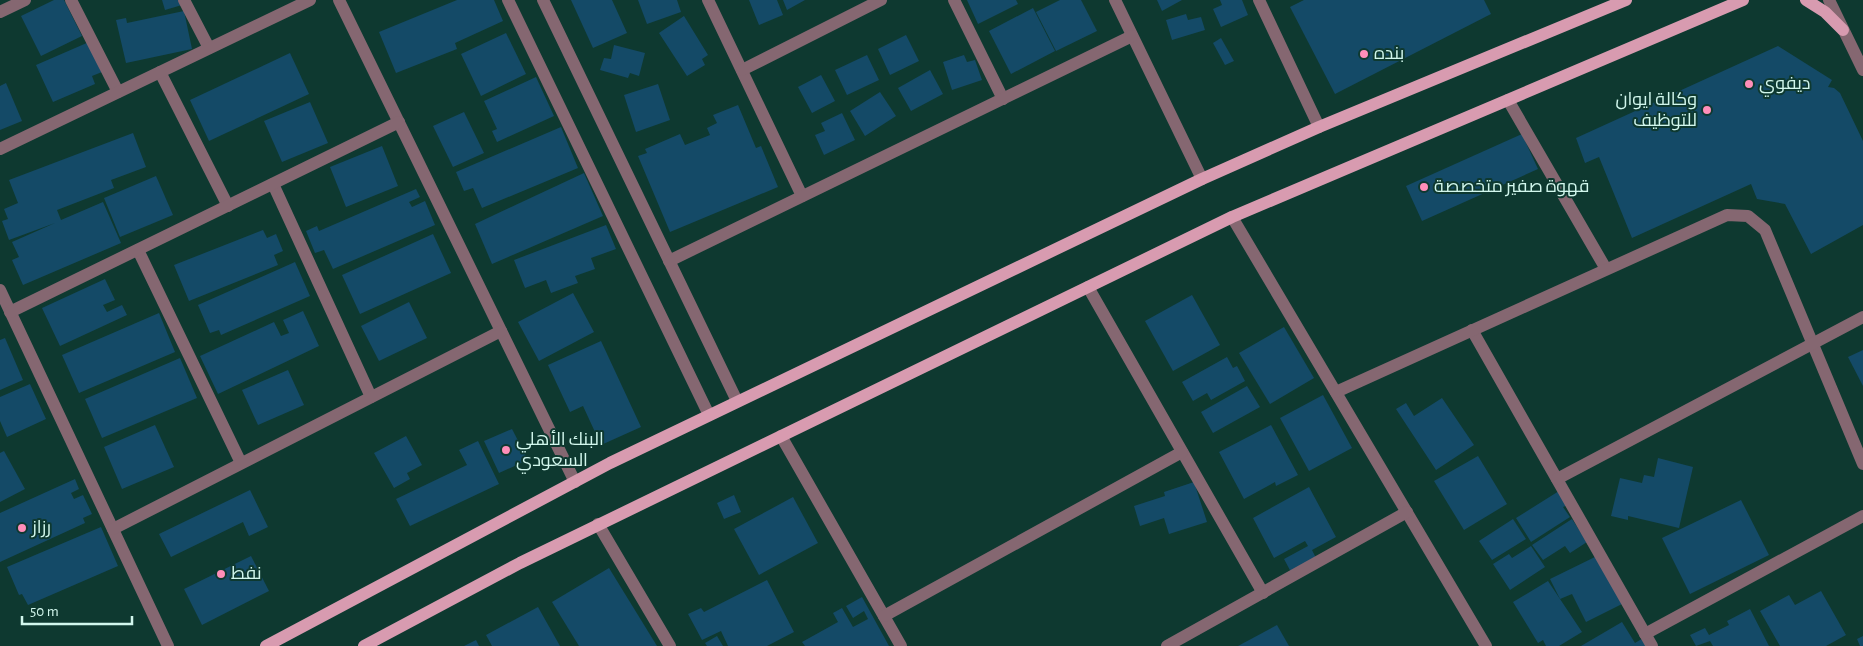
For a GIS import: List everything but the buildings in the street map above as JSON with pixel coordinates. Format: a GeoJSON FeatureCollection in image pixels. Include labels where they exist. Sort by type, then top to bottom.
{"type":"FeatureCollection","features":[{"type":"Feature","properties":{"kind":"main road"},"geometry":{"type":"LineString","coordinates":[[266,646],[575,482],[737,401],[1202,179],[1318,127],[1626,0]]}},
{"type":"Feature","properties":{"kind":"main road"},"geometry":{"type":"LineString","coordinates":[[364,646],[598,524],[1232,217],[1743,0]]}},
{"type":"Feature","properties":{"kind":"main road"},"geometry":{"type":"LineString","coordinates":[[1806,0],[1825,12],[1844,30]]}},
{"type":"Feature","properties":{"kind":"street"},"geometry":{"type":"LineString","coordinates":[[0,12],[25,0]]}},
{"type":"Feature","properties":{"kind":"street"},"geometry":{"type":"LineString","coordinates":[[71,0],[118,92]]}},
{"type":"Feature","properties":{"kind":"street"},"geometry":{"type":"LineString","coordinates":[[184,0],[209,48]]}},
{"type":"Feature","properties":{"kind":"street"},"geometry":{"type":"LineString","coordinates":[[0,149],[209,48],[295,3],[310,0]]}},
{"type":"Feature","properties":{"kind":"street"},"geometry":{"type":"LineString","coordinates":[[339,0],[575,482]]}},
{"type":"Feature","properties":{"kind":"street"},"geometry":{"type":"LineString","coordinates":[[508,0],[709,415]]}},
{"type":"Feature","properties":{"kind":"street"},"geometry":{"type":"LineString","coordinates":[[543,0],[737,401]]}},
{"type":"Feature","properties":{"kind":"street"},"geometry":{"type":"LineString","coordinates":[[708,0],[802,196]]}},
{"type":"Feature","properties":{"kind":"street"},"geometry":{"type":"LineString","coordinates":[[742,70],[881,0]]}},
{"type":"Feature","properties":{"kind":"street"},"geometry":{"type":"LineString","coordinates":[[954,0],[1003,99]]}},
{"type":"Feature","properties":{"kind":"street"},"geometry":{"type":"LineString","coordinates":[[1115,0],[1202,179]]}},
{"type":"Feature","properties":{"kind":"street"},"geometry":{"type":"LineString","coordinates":[[1259,0],[1318,127]]}},
{"type":"Feature","properties":{"kind":"street"},"geometry":{"type":"LineString","coordinates":[[1829,0],[1863,70]]}},
{"type":"Feature","properties":{"kind":"street"},"geometry":{"type":"LineString","coordinates":[[669,261],[1132,36]]}},
{"type":"Feature","properties":{"kind":"street"},"geometry":{"type":"LineString","coordinates":[[160,72],[228,206]]}},
{"type":"Feature","properties":{"kind":"street"},"geometry":{"type":"LineString","coordinates":[[1508,100],[1606,270]]}},
{"type":"Feature","properties":{"kind":"street"},"geometry":{"type":"LineString","coordinates":[[10,312],[399,122]]}},
{"type":"Feature","properties":{"kind":"street"},"geometry":{"type":"LineString","coordinates":[[273,184],[371,397]]}},
{"type":"Feature","properties":{"kind":"street"},"geometry":{"type":"LineString","coordinates":[[1336,392],[1727,214],[1748,216],[1765,230],[1863,464]]}},
{"type":"Feature","properties":{"kind":"street"},"geometry":{"type":"LineString","coordinates":[[1232,217],[1486,646]]}},
{"type":"Feature","properties":{"kind":"street"},"geometry":{"type":"LineString","coordinates":[[138,250],[241,463]]}},
{"type":"Feature","properties":{"kind":"street"},"geometry":{"type":"LineString","coordinates":[[1088,287],[1263,593]]}},
{"type":"Feature","properties":{"kind":"street"},"geometry":{"type":"LineString","coordinates":[[0,290],[168,646]]}},
{"type":"Feature","properties":{"kind":"street"},"geometry":{"type":"LineString","coordinates":[[1557,479],[1863,317]]}},
{"type":"Feature","properties":{"kind":"street"},"geometry":{"type":"LineString","coordinates":[[1472,330],[1652,646]]}},
{"type":"Feature","properties":{"kind":"street"},"geometry":{"type":"LineString","coordinates":[[113,529],[500,331]]}},
{"type":"Feature","properties":{"kind":"street"},"geometry":{"type":"LineString","coordinates":[[781,436],[901,646]]}},
{"type":"Feature","properties":{"kind":"street"},"geometry":{"type":"LineString","coordinates":[[884,616],[1182,452]]}},
{"type":"Feature","properties":{"kind":"street"},"geometry":{"type":"LineString","coordinates":[[1167,646],[1407,512]]}},
{"type":"Feature","properties":{"kind":"street"},"geometry":{"type":"LineString","coordinates":[[1645,634],[1863,516]]}},
{"type":"Feature","properties":{"kind":"street"},"geometry":{"type":"LineString","coordinates":[[598,524],[670,646]]}},
{"type":"Feature","properties":{"kind":"place","name":"بنده"},"geometry":{"type":"Point","coordinates":[1364,54]}},
{"type":"Feature","properties":{"kind":"place","name":"ديفوي"},"geometry":{"type":"Point","coordinates":[1749,84]}},
{"type":"Feature","properties":{"kind":"place","name":"وكالة ايوان للتوظيف"},"geometry":{"type":"Point","coordinates":[1707,110]}},
{"type":"Feature","properties":{"kind":"place","name":"قهوة صفير متخصصة"},"geometry":{"type":"Point","coordinates":[1424,187]}},
{"type":"Feature","properties":{"kind":"place","name":"البنك الأهلي السعودي"},"geometry":{"type":"Point","coordinates":[506,450]}},
{"type":"Feature","properties":{"kind":"place","name":"رزاز"},"geometry":{"type":"Point","coordinates":[22,528]}},
{"type":"Feature","properties":{"kind":"place","name":"نفط"},"geometry":{"type":"Point","coordinates":[221,574]}}]}
